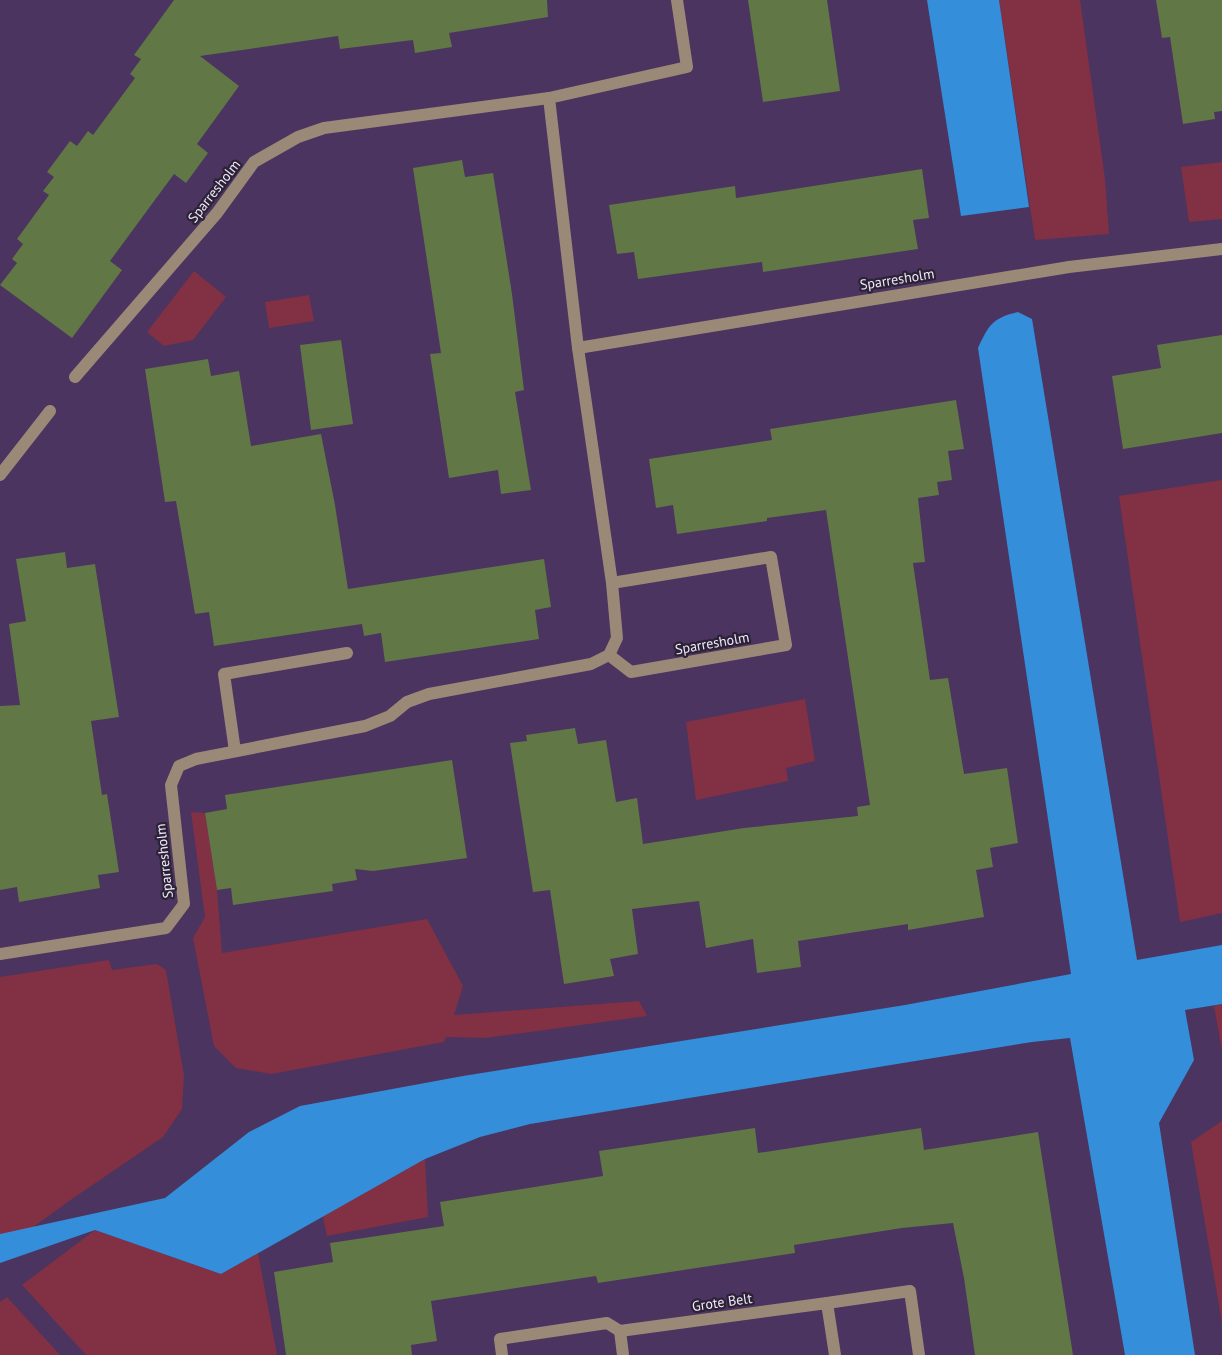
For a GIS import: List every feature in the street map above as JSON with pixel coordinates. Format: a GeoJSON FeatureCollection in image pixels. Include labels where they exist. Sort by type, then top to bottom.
{"type":"FeatureCollection","features":[{"type":"Feature","properties":{"kind":"street","name":"Sparresholm"},"geometry":{"type":"LineString","coordinates":[[75,377],[217,214],[254,162],[298,137],[324,128],[549,98],[687,67],[677,0]]}},
{"type":"Feature","properties":{"kind":"street"},"geometry":{"type":"LineString","coordinates":[[549,98],[578,348],[612,583],[617,638],[609,654]]}},
{"type":"Feature","properties":{"kind":"street","name":"Sparresholm"},"geometry":{"type":"LineString","coordinates":[[578,348],[1060,268],[1222,249]]}},
{"type":"Feature","properties":{"kind":"street"},"geometry":{"type":"LineString","coordinates":[[0,475],[50,411]]}},
{"type":"Feature","properties":{"kind":"street","name":"Sparresholm"},"geometry":{"type":"LineString","coordinates":[[0,954],[166,928],[184,904],[171,785],[179,766],[196,759],[365,726],[390,716],[407,702],[429,694],[591,664],[609,654],[631,672],[786,645],[770,557],[612,583]]}},
{"type":"Feature","properties":{"kind":"street"},"geometry":{"type":"LineString","coordinates":[[235,751],[224,674],[347,654]]}},
{"type":"Feature","properties":{"kind":"street","name":"Grote Belt"},"geometry":{"type":"LineString","coordinates":[[502,1355],[500,1339],[608,1324],[620,1331],[910,1291],[919,1355]]}},
{"type":"Feature","properties":{"kind":"street"},"geometry":{"type":"LineString","coordinates":[[827,1303],[835,1355]]}},
{"type":"Feature","properties":{"kind":"street"},"geometry":{"type":"LineString","coordinates":[[620,1331],[623,1355]]}},
{"type":"Feature","properties":{"kind":"shaded area"},"geometry":{"type":"Polygon","coordinates":[[[999,0],[1080,0],[1105,179],[1109,234],[1035,240],[999,0]]]}},
{"type":"Feature","properties":{"kind":"shaded area"},"geometry":{"type":"Polygon","coordinates":[[[1222,162],[1222,219],[1189,222],[1181,167],[1222,162]]]}},
{"type":"Feature","properties":{"kind":"shaded area"},"geometry":{"type":"Polygon","coordinates":[[[194,271],[226,297],[193,340],[164,346],[147,332],[194,271]]]}},
{"type":"Feature","properties":{"kind":"shaded area"},"geometry":{"type":"Polygon","coordinates":[[[309,295],[314,321],[269,328],[265,302],[309,295]]]}},
{"type":"Feature","properties":{"kind":"shaded area"},"geometry":{"type":"Polygon","coordinates":[[[1222,480],[1222,913],[1180,922],[1119,496],[1222,480]]]}},
{"type":"Feature","properties":{"kind":"shaded area"},"geometry":{"type":"Polygon","coordinates":[[[805,699],[815,761],[786,768],[788,781],[696,800],[686,722],[805,699]]]}},
{"type":"Feature","properties":{"kind":"shaded area"},"geometry":{"type":"Polygon","coordinates":[[[191,812],[205,813],[217,890],[222,953],[427,919],[463,986],[454,1015],[639,1001],[647,1016],[485,1038],[446,1037],[444,1042],[271,1074],[236,1068],[214,1046],[193,938],[205,917],[191,812]]]}},
{"type":"Feature","properties":{"kind":"shaded area"},"geometry":{"type":"Polygon","coordinates":[[[109,960],[112,970],[157,964],[166,970],[184,1076],[182,1109],[163,1137],[32,1228],[0,1234],[0,977],[109,960]]]}},
{"type":"Feature","properties":{"kind":"shaded area"},"geometry":{"type":"Polygon","coordinates":[[[1222,1004],[1222,1050],[1214,1006],[1222,1004]]]}},
{"type":"Feature","properties":{"kind":"shaded area"},"geometry":{"type":"Polygon","coordinates":[[[1222,1121],[1222,1323],[1191,1142],[1222,1121]]]}},
{"type":"Feature","properties":{"kind":"shaded area"},"geometry":{"type":"Polygon","coordinates":[[[425,1159],[428,1217],[327,1236],[323,1216],[425,1159]]]}},
{"type":"Feature","properties":{"kind":"shaded area"},"geometry":{"type":"Polygon","coordinates":[[[95,1230],[221,1274],[258,1253],[277,1355],[86,1355],[22,1285],[95,1230]]]}},
{"type":"Feature","properties":{"kind":"shaded area"},"geometry":{"type":"Polygon","coordinates":[[[7,1297],[60,1355],[0,1355],[0,1302],[7,1297]]]}},
{"type":"Feature","properties":{"kind":"water"},"geometry":{"type":"Polygon","coordinates":[[[927,0],[999,0],[1029,207],[961,216],[927,0]]]}},
{"type":"Feature","properties":{"kind":"water"},"geometry":{"type":"Polygon","coordinates":[[[1018,312],[1032,319],[1137,960],[1222,945],[1222,1004],[1185,1010],[1194,1060],[1159,1123],[1195,1355],[1125,1355],[1070,1038],[1032,1042],[530,1124],[480,1137],[425,1159],[221,1274],[95,1230],[0,1263],[0,1234],[165,1198],[249,1132],[300,1106],[463,1076],[905,1005],[1071,974],[978,348],[992,324],[1002,317],[1018,312]]]}},
{"type":"Feature","properties":{"kind":"building"},"geometry":{"type":"Polygon","coordinates":[[[174,0],[547,0],[548,17],[449,33],[452,47],[415,53],[413,40],[340,49],[338,36],[200,56],[239,86],[197,144],[208,153],[186,183],[174,174],[110,261],[122,270],[72,338],[0,285],[17,263],[12,259],[23,244],[17,239],[49,195],[43,191],[54,177],[47,172],[70,141],[77,146],[88,131],[93,135],[135,78],[130,74],[141,59],[134,55],[174,0]]]}},
{"type":"Feature","properties":{"kind":"building"},"geometry":{"type":"Polygon","coordinates":[[[748,0],[827,0],[840,91],[763,102],[748,0]]]}},
{"type":"Feature","properties":{"kind":"building"},"geometry":{"type":"Polygon","coordinates":[[[1156,0],[1222,0],[1222,111],[1214,112],[1215,119],[1183,124],[1170,37],[1162,38],[1156,0]]]}},
{"type":"Feature","properties":{"kind":"building"},"geometry":{"type":"Polygon","coordinates":[[[462,160],[465,177],[493,173],[512,294],[524,390],[515,392],[531,490],[501,494],[498,470],[449,478],[430,354],[441,353],[413,168],[462,160]]]}},
{"type":"Feature","properties":{"kind":"building"},"geometry":{"type":"Polygon","coordinates":[[[922,169],[929,218],[913,220],[918,249],[763,272],[762,262],[638,279],[634,252],[617,254],[609,205],[735,186],[736,198],[922,169]]]}},
{"type":"Feature","properties":{"kind":"building"},"geometry":{"type":"Polygon","coordinates":[[[1222,335],[1222,433],[1123,449],[1112,376],[1161,368],[1157,345],[1222,335]]]}},
{"type":"Feature","properties":{"kind":"building"},"geometry":{"type":"Polygon","coordinates":[[[341,340],[353,424],[311,430],[300,345],[341,340]]]}},
{"type":"Feature","properties":{"kind":"building"},"geometry":{"type":"Polygon","coordinates":[[[208,359],[211,376],[239,371],[251,446],[321,434],[335,505],[348,589],[544,559],[551,607],[535,610],[539,639],[385,662],[381,633],[364,636],[362,624],[214,646],[209,612],[195,614],[176,501],[165,502],[145,369],[208,359]]]}},
{"type":"Feature","properties":{"kind":"building"},"geometry":{"type":"Polygon","coordinates":[[[956,400],[964,449],[948,451],[952,480],[937,482],[939,495],[918,498],[925,562],[913,563],[930,680],[948,678],[964,774],[1007,768],[1018,843],[990,848],[993,867],[976,870],[984,917],[908,930],[908,924],[798,941],[801,967],[757,973],[753,939],[706,948],[699,901],[632,909],[638,954],[610,959],[614,976],[564,984],[550,890],[533,892],[510,743],[527,741],[526,735],[575,728],[578,744],[606,740],[616,802],[637,798],[643,844],[744,828],[858,816],[857,807],[870,805],[826,510],[677,534],[673,505],[656,508],[649,459],[772,440],[770,429],[956,400]]]}},
{"type":"Feature","properties":{"kind":"building"},"geometry":{"type":"Polygon","coordinates":[[[65,552],[67,568],[95,564],[119,717],[91,721],[102,795],[107,794],[119,872],[98,875],[100,888],[19,902],[17,887],[0,890],[0,706],[20,705],[9,624],[26,621],[16,559],[65,552]]]}},
{"type":"Feature","properties":{"kind":"building"},"geometry":{"type":"Polygon","coordinates":[[[452,760],[467,858],[373,871],[355,869],[357,880],[332,884],[333,891],[233,905],[231,888],[217,890],[205,813],[227,809],[225,795],[452,760]]]}},
{"type":"Feature","properties":{"kind":"building"},"geometry":{"type":"Polygon","coordinates":[[[755,1128],[758,1153],[921,1128],[924,1150],[1038,1132],[1073,1355],[975,1355],[964,1278],[953,1223],[902,1228],[794,1245],[795,1253],[598,1283],[596,1276],[431,1301],[437,1341],[411,1345],[412,1355],[286,1355],[274,1272],[333,1262],[330,1243],[444,1226],[440,1202],[603,1176],[599,1151],[755,1128]]]}}]}
